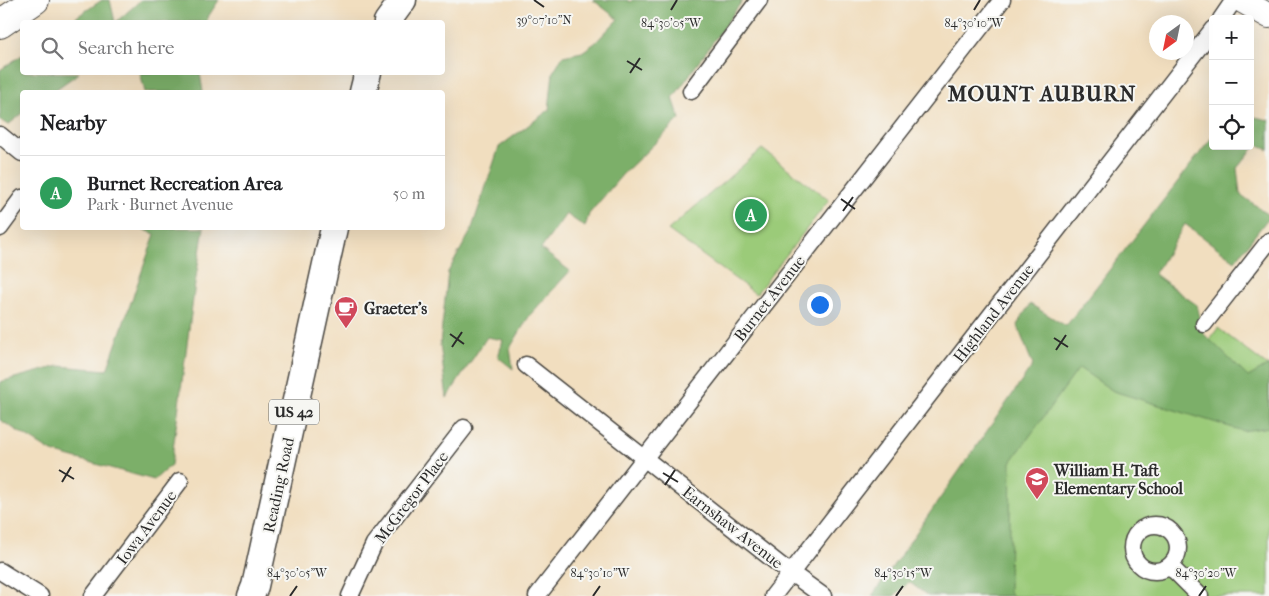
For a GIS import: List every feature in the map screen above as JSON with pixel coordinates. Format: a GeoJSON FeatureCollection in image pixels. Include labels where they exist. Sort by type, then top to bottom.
{"type":"FeatureCollection","features":[{"type":"Feature","properties":{"kind":"highway"},"geometry":{"type":"LineString","coordinates":[[0,18],[21,0]]}},
{"type":"Feature","properties":{"kind":"highway"},"geometry":{"type":"LineString","coordinates":[[0,24],[35,0]]}},
{"type":"Feature","properties":{"kind":"main road"},"geometry":{"type":"LineString","coordinates":[[388,20],[402,0]]}},
{"type":"Feature","properties":{"kind":"main road"},"geometry":{"type":"LineString","coordinates":[[364,90],[367,75]]}},
{"type":"Feature","properties":{"kind":"main road","name":"Reading Road"},"geometry":{"type":"LineString","coordinates":[[251,596],[255,586],[334,230]]}},
{"type":"Feature","properties":{"kind":"street"},"geometry":{"type":"LineString","coordinates":[[691,91],[759,0]]}},
{"type":"Feature","properties":{"kind":"street","name":"Burnet Avenue"},"geometry":{"type":"LineString","coordinates":[[537,596],[1002,0]]}},
{"type":"Feature","properties":{"kind":"street"},"geometry":{"type":"LineString","coordinates":[[1224,15],[1234,0]]}},
{"type":"Feature","properties":{"kind":"street"},"geometry":{"type":"LineString","coordinates":[[1241,0],[1269,16]]}},
{"type":"Feature","properties":{"kind":"street","name":"Highland Avenue"},"geometry":{"type":"LineString","coordinates":[[773,596],[1209,34]]}},
{"type":"Feature","properties":{"kind":"street"},"geometry":{"type":"LineString","coordinates":[[0,135],[20,151]]}},
{"type":"Feature","properties":{"kind":"street"},"geometry":{"type":"LineString","coordinates":[[0,228],[20,201]]}},
{"type":"Feature","properties":{"kind":"street"},"geometry":{"type":"LineString","coordinates":[[1204,324],[1269,241]]}},
{"type":"Feature","properties":{"kind":"street","name":"Earnshaw Avenue"},"geometry":{"type":"LineString","coordinates":[[526,365],[823,596]]}},
{"type":"Feature","properties":{"kind":"street","name":"McGregor Place"},"geometry":{"type":"LineString","coordinates":[[350,596],[374,544],[464,428]]}},
{"type":"Feature","properties":{"kind":"street","name":"Iowa Avenue"},"geometry":{"type":"LineString","coordinates":[[93,596],[180,481]]}},
{"type":"Feature","properties":{"kind":"street"},"geometry":{"type":"LineString","coordinates":[[1168,567],[1175,571],[1200,596]]}},
{"type":"Feature","properties":{"kind":"street"},"geometry":{"type":"LineString","coordinates":[[0,571],[40,596]]}},
{"type":"Feature","properties":{"kind":"green space"},"geometry":{"type":"Polygon","coordinates":[[[102,0],[110,0],[115,20],[72,20],[102,0]]]}},
{"type":"Feature","properties":{"kind":"green space"},"geometry":{"type":"Polygon","coordinates":[[[141,0],[219,0],[207,20],[118,20],[141,0]]]}},
{"type":"Feature","properties":{"kind":"green space"},"geometry":{"type":"Polygon","coordinates":[[[593,0],[627,0],[630,2],[632,0],[743,0],[673,98],[680,119],[622,175],[589,214],[585,227],[566,214],[541,249],[570,271],[530,315],[510,348],[513,369],[498,357],[503,340],[487,337],[447,398],[440,344],[448,272],[471,231],[499,147],[549,110],[553,72],[563,56],[582,52],[595,43],[618,19],[593,0]]]}},
{"type":"Feature","properties":{"kind":"green space"},"geometry":{"type":"Polygon","coordinates":[[[20,56],[20,75],[76,75],[55,90],[20,90],[20,116],[8,125],[0,120],[0,70],[20,56]]]}},
{"type":"Feature","properties":{"kind":"green space"},"geometry":{"type":"Polygon","coordinates":[[[141,75],[200,75],[203,90],[144,90],[141,75]]]}},
{"type":"Feature","properties":{"kind":"green space"},"geometry":{"type":"Polygon","coordinates":[[[1254,117],[1269,120],[1269,150],[1257,144],[1254,148],[1254,117]]]}},
{"type":"Feature","properties":{"kind":"green space"},"geometry":{"type":"Polygon","coordinates":[[[1209,141],[1209,150],[1252,150],[1237,168],[1240,194],[1269,215],[1269,217],[1235,261],[1185,224],[1154,275],[1197,305],[1204,334],[1248,377],[1269,365],[1269,427],[1243,431],[1113,391],[1079,368],[1011,462],[1009,592],[1013,596],[928,596],[909,582],[894,596],[872,596],[1033,365],[1017,325],[1030,304],[1066,326],[1209,141]]]}},
{"type":"Feature","properties":{"kind":"green space"},"geometry":{"type":"Polygon","coordinates":[[[762,149],[829,200],[756,294],[668,230],[762,149]]]}},
{"type":"Feature","properties":{"kind":"green space"},"geometry":{"type":"Polygon","coordinates":[[[145,230],[204,230],[171,465],[154,480],[52,452],[0,420],[0,382],[59,366],[107,370],[155,234],[145,230]]]}},
{"type":"Feature","properties":{"kind":"green space"},"geometry":{"type":"Polygon","coordinates":[[[1146,267],[1197,306],[1170,395],[1218,328],[1269,367],[1269,596],[976,596],[925,555],[1146,267]]]}},
{"type":"Feature","properties":{"kind":"place","name":"Burnet Recreation Area"},"geometry":{"type":"Point","coordinates":[751,215]}},
{"type":"Feature","properties":{"kind":"place","name":"Graeter's"},"geometry":{"type":"Point","coordinates":[346,329]}},
{"type":"Feature","properties":{"kind":"place","name":"William H. Taft Elementary School"},"geometry":{"type":"Point","coordinates":[1037,500]}},
{"type":"Feature","properties":{"kind":"district","name":"MOUNT AUBURN"},"geometry":{"type":"Point","coordinates":[1042,94]}}]}
